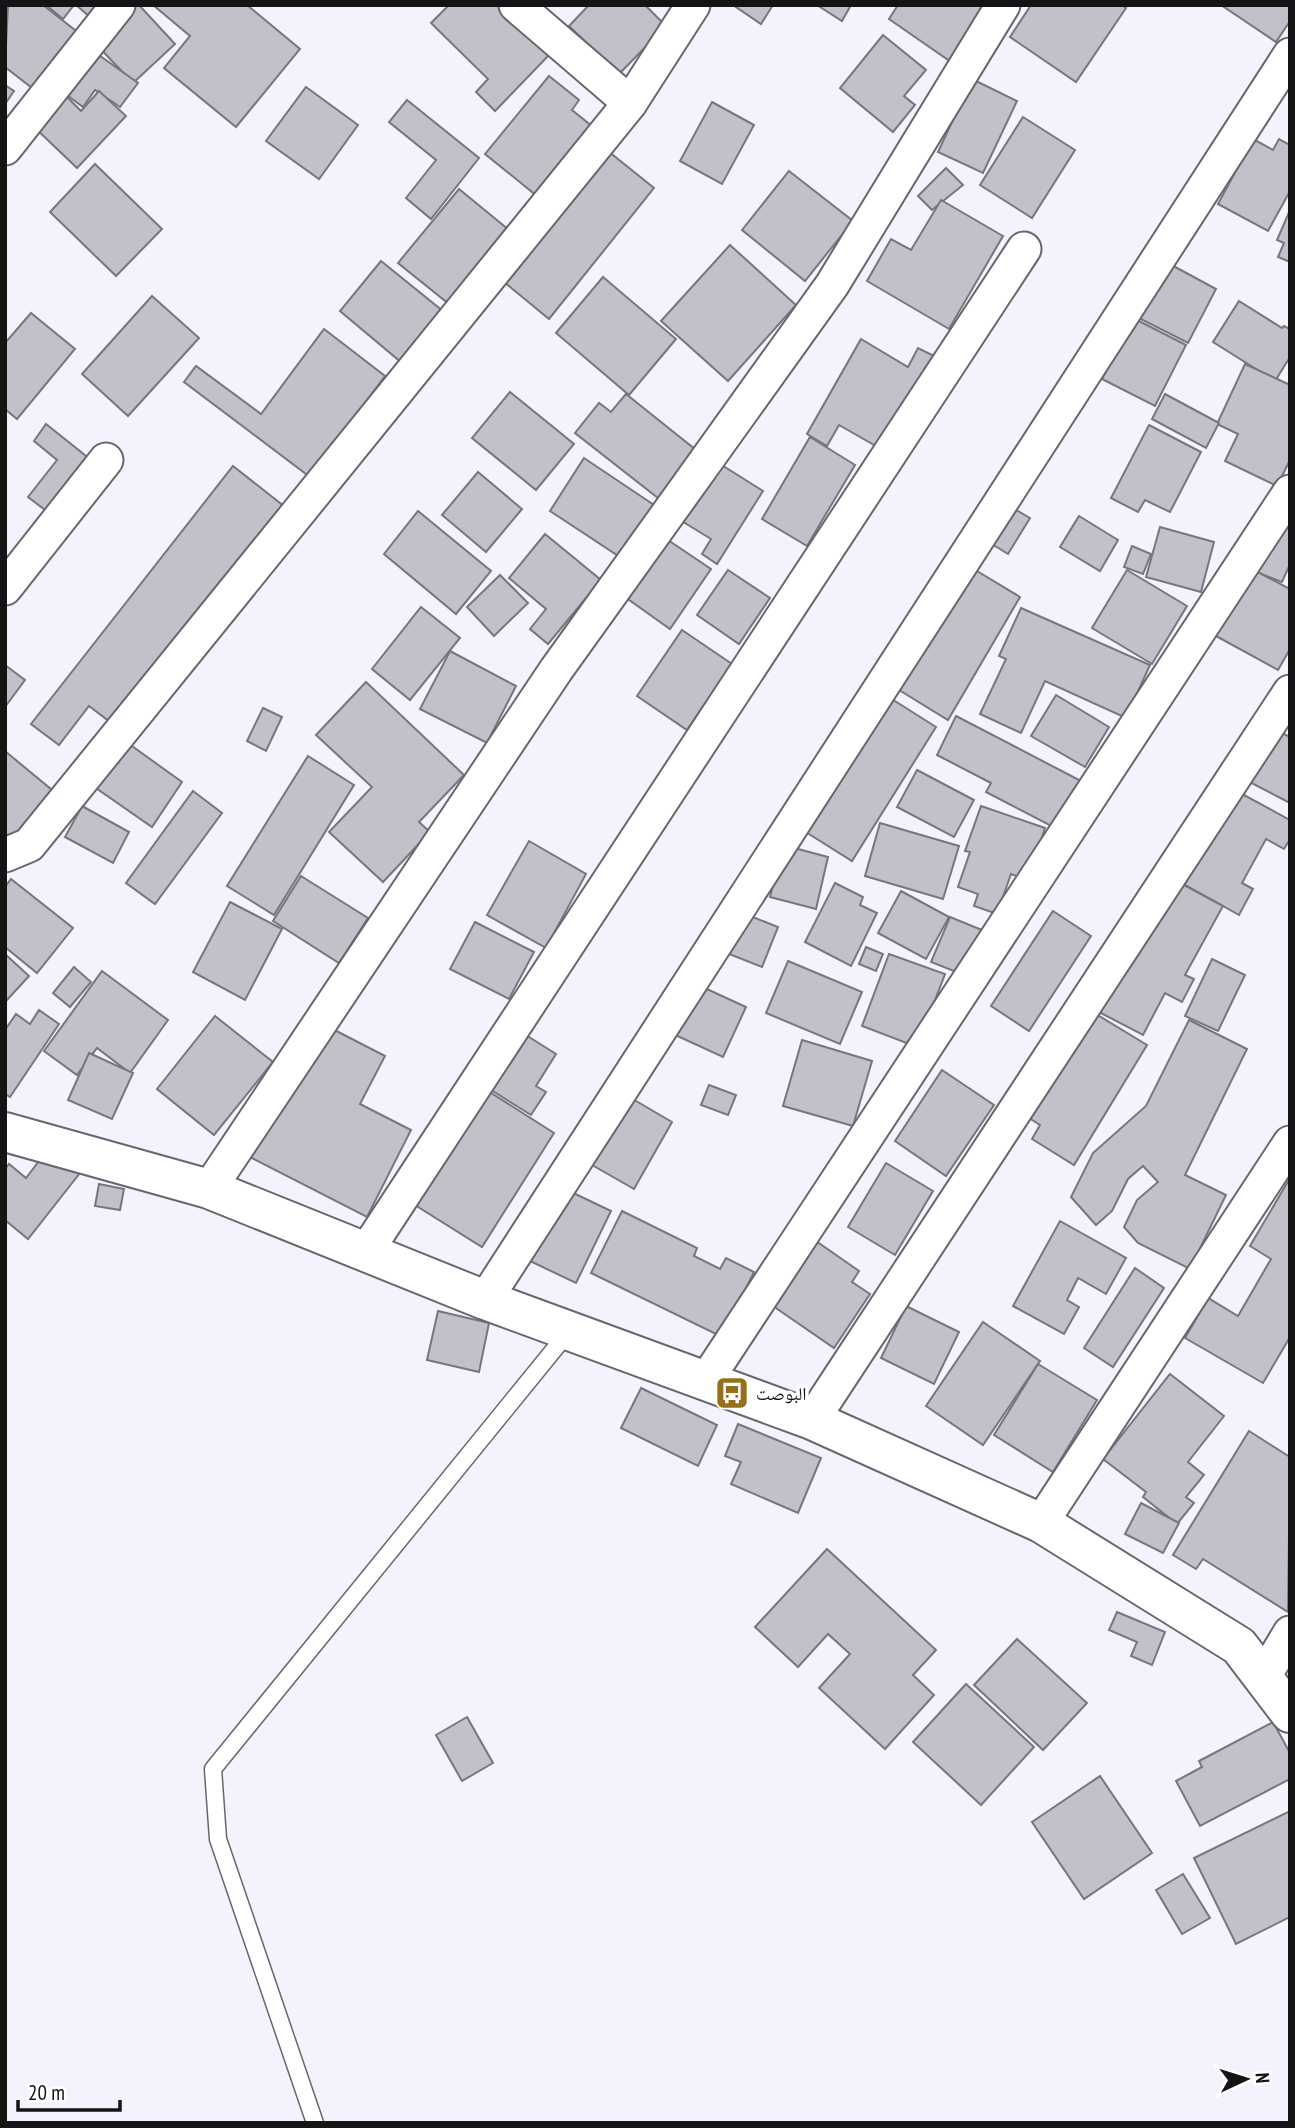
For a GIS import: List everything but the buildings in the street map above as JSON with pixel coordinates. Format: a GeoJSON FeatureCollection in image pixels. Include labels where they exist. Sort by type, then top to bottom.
{"type":"FeatureCollection","features":[{"type":"Feature","properties":{"kind":"street"},"geometry":{"type":"LineString","coordinates":[[5,148],[118,5]]}},
{"type":"Feature","properties":{"kind":"street"},"geometry":{"type":"LineString","coordinates":[[516,5],[630,103]]}},
{"type":"Feature","properties":{"kind":"street"},"geometry":{"type":"LineString","coordinates":[[5,855],[29,845],[630,103],[692,5]]}},
{"type":"Feature","properties":{"kind":"street"},"geometry":{"type":"LineString","coordinates":[[209,1189],[556,670],[832,285],[1003,5]]}},
{"type":"Feature","properties":{"kind":"street"},"geometry":{"type":"LineString","coordinates":[[485,1300],[1290,55]]}},
{"type":"Feature","properties":{"kind":"street"},"geometry":{"type":"LineString","coordinates":[[367,1250],[1024,249]]}},
{"type":"Feature","properties":{"kind":"street"},"geometry":{"type":"LineString","coordinates":[[5,588],[106,460]]}},
{"type":"Feature","properties":{"kind":"street"},"geometry":{"type":"LineString","coordinates":[[707,1380],[1290,492]]}},
{"type":"Feature","properties":{"kind":"street"},"geometry":{"type":"LineString","coordinates":[[812,1420],[1290,692]]}},
{"type":"Feature","properties":{"kind":"street"},"geometry":{"type":"LineString","coordinates":[[5,1132],[209,1189],[367,1250],[485,1300],[571,1329],[812,1420],[1041,1522],[1239,1646],[1290,1713]]}},
{"type":"Feature","properties":{"kind":"street"},"geometry":{"type":"LineString","coordinates":[[1041,1522],[1290,1143]]}},
{"type":"Feature","properties":{"kind":"street"},"geometry":{"type":"LineString","coordinates":[[1263,1678],[1290,1633]]}},
{"type":"Feature","properties":{"kind":"lane"},"geometry":{"type":"LineString","coordinates":[[315,2123],[218,1839],[213,1769],[571,1329]]}},
{"type":"Feature","properties":{"kind":"place","name":"البوصت"},"geometry":{"type":"Point","coordinates":[732,1393]}}]}
